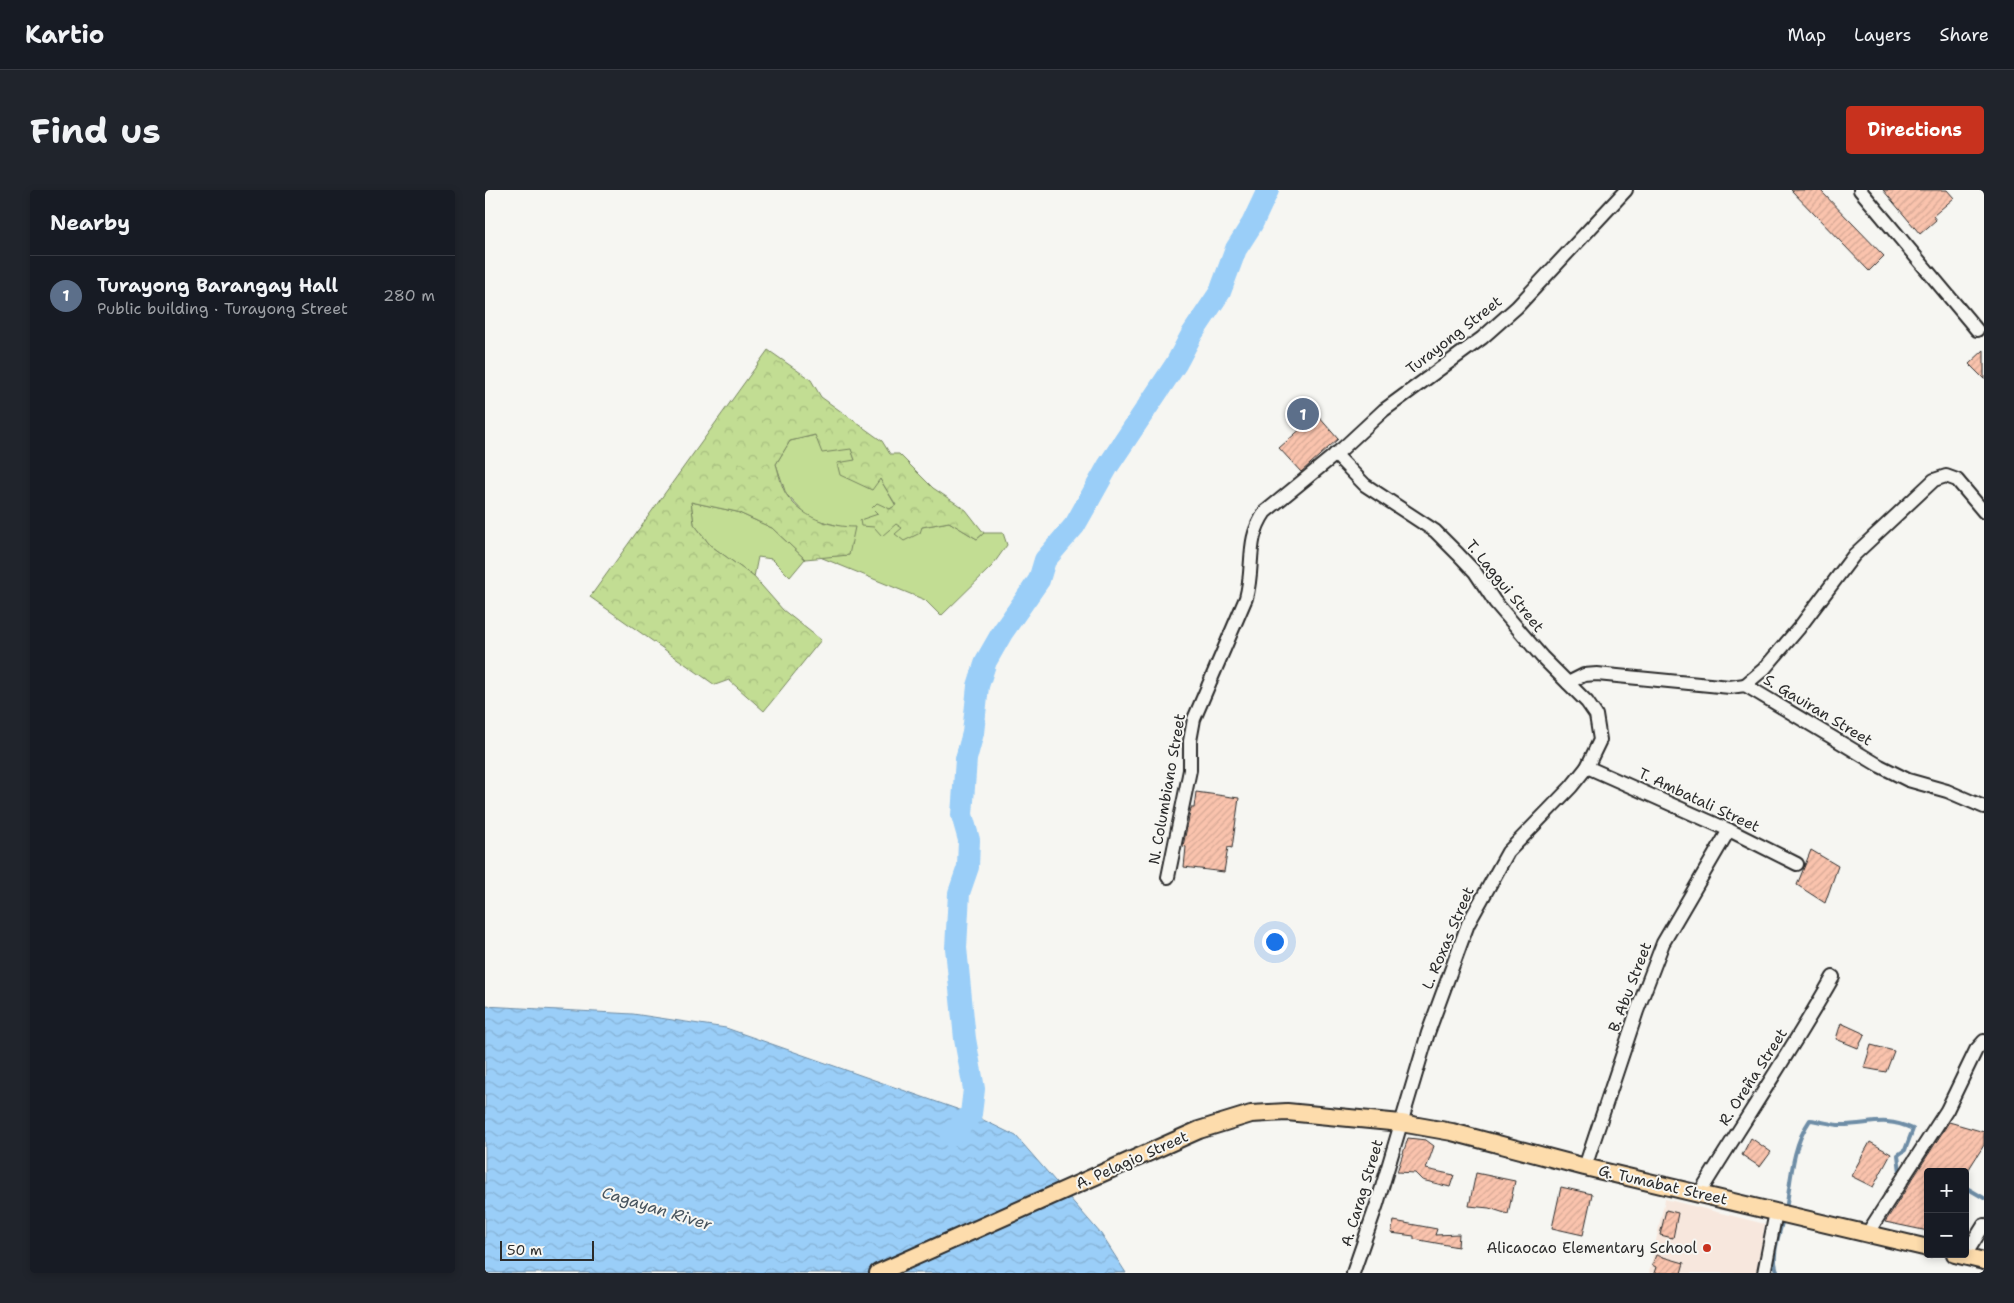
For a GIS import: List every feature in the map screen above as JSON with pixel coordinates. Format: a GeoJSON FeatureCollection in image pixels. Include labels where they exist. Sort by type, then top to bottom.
{"type":"FeatureCollection","features":[{"type":"Feature","properties":{"kind":"main road","name":"A. Pelagio Street"},"geometry":{"type":"LineString","coordinates":[[878,1273],[1199,1130],[1251,1114],[1287,1112],[1401,1123]]}},
{"type":"Feature","properties":{"kind":"main road","name":"G. Tumabat Street"},"geometry":{"type":"LineString","coordinates":[[1401,1123],[1452,1132],[1585,1167],[1924,1247]]}},
{"type":"Feature","properties":{"kind":"main road"},"geometry":{"type":"LineString","coordinates":[[1969,1257],[1984,1261]]}},
{"type":"Feature","properties":{"kind":"street","name":"Turayong Street"},"geometry":{"type":"LineString","coordinates":[[1335,454],[1384,410],[1483,338],[1517,307],[1625,190]]}},
{"type":"Feature","properties":{"kind":"street"},"geometry":{"type":"LineString","coordinates":[[1860,190],[1977,330]]}},
{"type":"Feature","properties":{"kind":"street","name":"T. Laggui Street"},"geometry":{"type":"LineString","coordinates":[[1335,454],[1365,485],[1401,506],[1446,541],[1475,572],[1495,602],[1542,657],[1587,702],[1596,715],[1600,727],[1600,740],[1587,767]]}},
{"type":"Feature","properties":{"kind":"street","name":"N. Columbiano Street"},"geometry":{"type":"LineString","coordinates":[[1168,877],[1190,770],[1190,741],[1194,720],[1246,598],[1250,584],[1253,534],[1265,512],[1335,454]]}},
{"type":"Feature","properties":{"kind":"street"},"geometry":{"type":"LineString","coordinates":[[1745,685],[1764,669],[1799,628],[1854,555],[1934,480],[1947,476],[1957,480],[1984,512]]}},
{"type":"Feature","properties":{"kind":"street","name":"S. Gauiran Street"},"geometry":{"type":"LineString","coordinates":[[1568,683],[1584,675],[1597,674],[1730,687],[1745,685],[1880,766],[1908,780],[1947,791],[1984,807]]}},
{"type":"Feature","properties":{"kind":"street","name":"T. Ambatali Street"},"geometry":{"type":"LineString","coordinates":[[1587,767],[1729,830],[1797,864]]}},
{"type":"Feature","properties":{"kind":"street","name":"L. Roxas Street"},"geometry":{"type":"LineString","coordinates":[[1401,1123],[1428,1033],[1468,924],[1480,899],[1508,852],[1558,801],[1587,767]]}},
{"type":"Feature","properties":{"kind":"street","name":"B. Abu Street"},"geometry":{"type":"LineString","coordinates":[[1585,1167],[1637,1011],[1660,951],[1679,913],[1729,830]]}},
{"type":"Feature","properties":{"kind":"street","name":"R. Oreña Street"},"geometry":{"type":"LineString","coordinates":[[1699,1194],[1792,1048],[1833,978]]}},
{"type":"Feature","properties":{"kind":"street"},"geometry":{"type":"LineString","coordinates":[[1867,1234],[1947,1110],[1973,1055],[1984,1041]]}},
{"type":"Feature","properties":{"kind":"street","name":"A. Carag Street"},"geometry":{"type":"LineString","coordinates":[[1353,1273],[1401,1123]]}},
{"type":"Feature","properties":{"kind":"street"},"geometry":{"type":"LineString","coordinates":[[1764,1273],[1782,1213]]}},
{"type":"Feature","properties":{"kind":"street"},"geometry":{"type":"LineString","coordinates":[[1969,1244],[1984,1225]]}},
{"type":"Feature","properties":{"kind":"shaded area","name":"Alicaocao Elementary School"},"geometry":{"type":"Polygon","coordinates":[[[1665,1199],[1765,1224],[1756,1273],[1649,1273],[1665,1199]]]}},
{"type":"Feature","properties":{"kind":"green space"},"geometry":{"type":"Polygon","coordinates":[[[768,350],[811,380],[821,397],[882,441],[890,454],[899,454],[933,488],[966,510],[984,533],[977,539],[949,522],[922,527],[920,533],[904,541],[895,534],[902,528],[896,524],[882,536],[874,527],[861,526],[860,520],[878,514],[872,508],[877,503],[890,509],[896,505],[880,479],[872,490],[840,475],[837,463],[855,460],[851,449],[822,453],[815,435],[790,441],[776,464],[780,479],[784,491],[792,502],[808,515],[826,523],[855,527],[849,555],[805,559],[772,528],[737,512],[691,502],[694,524],[710,545],[754,577],[783,610],[821,640],[764,711],[729,680],[715,685],[590,597],[768,350]]]}},
{"type":"Feature","properties":{"kind":"green space"},"geometry":{"type":"Polygon","coordinates":[[[816,435],[851,448],[855,460],[880,479],[896,506],[870,518],[860,520],[896,524],[903,527],[922,527],[949,522],[977,539],[984,533],[1003,533],[1007,545],[992,566],[941,616],[925,600],[820,557],[849,555],[843,527],[809,518],[786,494],[776,464],[790,441],[816,435]]]}},
{"type":"Feature","properties":{"kind":"green space"},"geometry":{"type":"Polygon","coordinates":[[[691,502],[737,512],[772,528],[805,559],[790,577],[772,559],[758,557],[754,577],[710,545],[694,524],[691,502]]]}},
{"type":"Feature","properties":{"kind":"water","name":"Cagayan River"},"geometry":{"type":"Polygon","coordinates":[[[485,1006],[633,1014],[726,1028],[971,1114],[1016,1136],[1101,1234],[1126,1273],[485,1273],[485,1006]]]}},
{"type":"Feature","properties":{"kind":"building"},"geometry":{"type":"Polygon","coordinates":[[[1791,190],[1820,190],[1884,256],[1869,271],[1791,190]]]}},
{"type":"Feature","properties":{"kind":"building"},"geometry":{"type":"Polygon","coordinates":[[[1883,190],[1947,190],[1954,198],[1933,216],[1936,220],[1920,234],[1883,190]]]}},
{"type":"Feature","properties":{"kind":"building"},"geometry":{"type":"Polygon","coordinates":[[[1984,350],[1984,379],[1969,364],[1984,350]]]}},
{"type":"Feature","properties":{"kind":"building"},"geometry":{"type":"Polygon","coordinates":[[[1305,401],[1338,439],[1301,472],[1279,448],[1303,427],[1290,413],[1305,401]]]}},
{"type":"Feature","properties":{"kind":"building"},"geometry":{"type":"Polygon","coordinates":[[[1196,792],[1239,798],[1232,848],[1228,847],[1224,872],[1184,867],[1186,847],[1183,846],[1191,808],[1194,808],[1196,792]]]}},
{"type":"Feature","properties":{"kind":"building"},"geometry":{"type":"Polygon","coordinates":[[[1811,850],[1838,866],[1825,903],[1797,885],[1811,850]]]}},
{"type":"Feature","properties":{"kind":"building"},"geometry":{"type":"Polygon","coordinates":[[[1841,1023],[1865,1034],[1858,1048],[1836,1039],[1841,1023]]]}},
{"type":"Feature","properties":{"kind":"building"},"geometry":{"type":"Polygon","coordinates":[[[1871,1045],[1894,1051],[1886,1072],[1864,1068],[1871,1045]]]}},
{"type":"Feature","properties":{"kind":"building"},"geometry":{"type":"Polygon","coordinates":[[[1949,1122],[1984,1132],[1984,1145],[1969,1169],[1924,1168],[1924,1230],[1885,1222],[1949,1122]]]}},
{"type":"Feature","properties":{"kind":"building"},"geometry":{"type":"Polygon","coordinates":[[[1408,1138],[1426,1140],[1434,1146],[1426,1169],[1454,1175],[1450,1187],[1422,1180],[1415,1173],[1397,1172],[1408,1138]]]}},
{"type":"Feature","properties":{"kind":"building"},"geometry":{"type":"Polygon","coordinates":[[[1751,1138],[1771,1152],[1760,1167],[1742,1155],[1751,1138]]]}},
{"type":"Feature","properties":{"kind":"building"},"geometry":{"type":"Polygon","coordinates":[[[1870,1142],[1891,1154],[1873,1187],[1851,1176],[1870,1142]]]}},
{"type":"Feature","properties":{"kind":"building"},"geometry":{"type":"Polygon","coordinates":[[[1476,1173],[1515,1181],[1508,1214],[1489,1208],[1469,1206],[1476,1173]]]}},
{"type":"Feature","properties":{"kind":"building"},"geometry":{"type":"Polygon","coordinates":[[[1561,1187],[1592,1194],[1583,1235],[1552,1228],[1561,1187]]]}},
{"type":"Feature","properties":{"kind":"building"},"geometry":{"type":"Polygon","coordinates":[[[1666,1210],[1678,1213],[1673,1238],[1660,1235],[1666,1210]]]}},
{"type":"Feature","properties":{"kind":"building"},"geometry":{"type":"Polygon","coordinates":[[[1394,1221],[1437,1229],[1435,1235],[1459,1234],[1458,1247],[1414,1239],[1414,1236],[1391,1233],[1394,1221]]]}},
{"type":"Feature","properties":{"kind":"building"},"geometry":{"type":"Polygon","coordinates":[[[1656,1255],[1684,1263],[1681,1273],[1654,1273],[1656,1267],[1652,1265],[1656,1255]]]}},
{"type":"Feature","properties":{"kind":"waterway"},"geometry":{"type":"LineString","coordinates":[[951,1136],[971,1114],[974,1089],[965,1039],[956,948],[959,893],[968,867],[969,840],[962,815],[966,759],[973,733],[978,686],[986,661],[1002,633],[1039,580],[1045,560],[1075,525],[1108,466],[1176,364],[1192,334],[1220,292],[1236,249],[1252,224],[1268,190]]}},
{"type":"Feature","properties":{"kind":"waterway"},"geometry":{"type":"LineString","coordinates":[[1786,1210],[1796,1152],[1799,1141],[1810,1120],[1838,1125],[1884,1122],[1913,1129],[1905,1150],[1898,1155],[1900,1172],[1908,1178],[1916,1180]]}},
{"type":"Feature","properties":{"kind":"waterway"},"geometry":{"type":"LineString","coordinates":[[1969,1189],[1984,1198]]}},
{"type":"Feature","properties":{"kind":"waterway"},"geometry":{"type":"LineString","coordinates":[[1778,1273],[1775,1254],[1783,1219]]}},
{"type":"Feature","properties":{"kind":"place","name":"Turayong Barangay Hall"},"geometry":{"type":"Point","coordinates":[1303,414]}},
{"type":"Feature","properties":{"kind":"place","name":"Alicaocao Elementary School"},"geometry":{"type":"Point","coordinates":[1707,1248]}}]}
